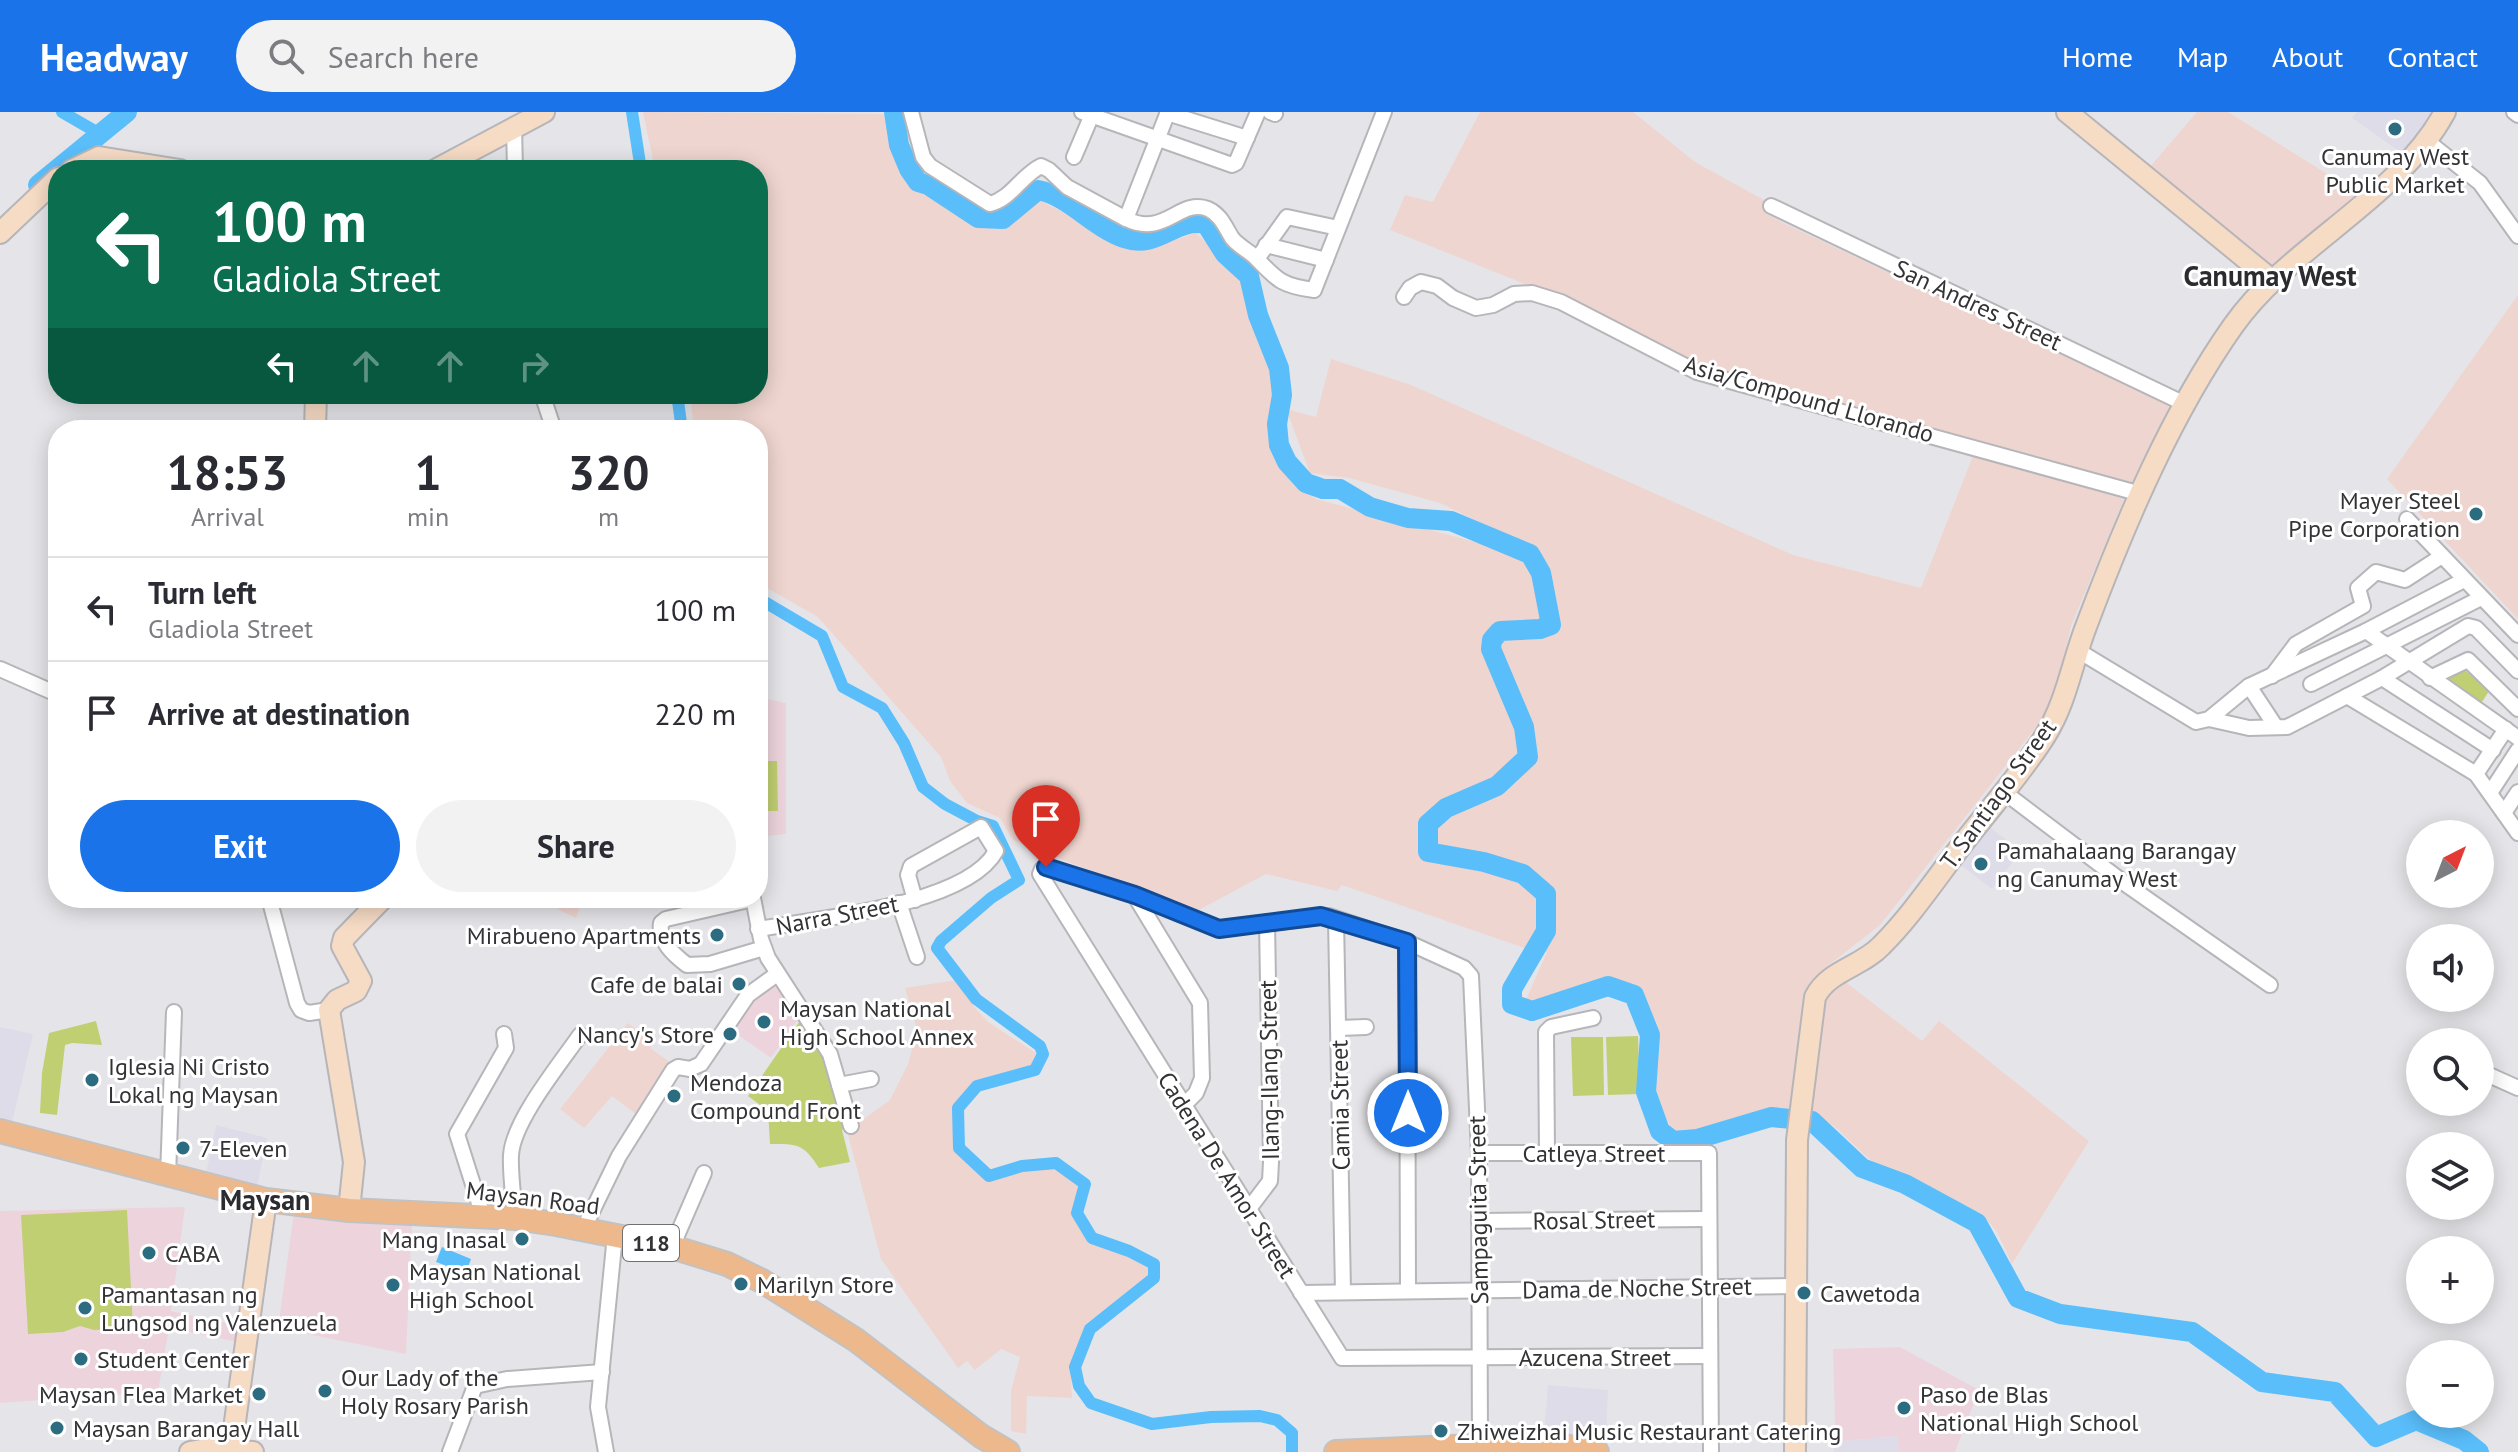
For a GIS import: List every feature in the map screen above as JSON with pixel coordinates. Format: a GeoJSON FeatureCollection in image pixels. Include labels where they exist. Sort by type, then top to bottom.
{"type":"FeatureCollection","features":[{"type":"Feature","properties":{"kind":"main road"},"geometry":{"type":"LineString","coordinates":[[450,160],[514,119],[544,112]]}},
{"type":"Feature","properties":{"kind":"main road"},"geometry":{"type":"LineString","coordinates":[[2067,112],[2273,281]]}},
{"type":"Feature","properties":{"kind":"main road","name":"T. Santiago Street"},"geometry":{"type":"LineString","coordinates":[[1795,1452],[1797,1140],[1812,1008],[1820,987],[1882,946],[2004,792],[2052,724],[2065,698],[2077,650],[2125,527],[2185,404],[2233,325],[2273,281],[2390,178],[2427,141],[2445,112]]}},
{"type":"Feature","properties":{"kind":"main road"},"geometry":{"type":"LineString","coordinates":[[93,160],[99,157],[118,160]]}},
{"type":"Feature","properties":{"kind":"main road"},"geometry":{"type":"LineString","coordinates":[[0,233],[48,187]]}},
{"type":"Feature","properties":{"kind":"main road"},"geometry":{"type":"LineString","coordinates":[[349,1210],[354,1162],[329,1010],[337,1000],[356,991],[361,981],[342,946],[344,938],[373,908]]}},
{"type":"Feature","properties":{"kind":"main road","name":"Maysan Road"},"geometry":{"type":"LineString","coordinates":[[0,1131],[266,1200],[349,1210],[482,1214],[584,1228],[673,1246],[727,1264],[762,1281],[856,1340],[981,1445],[1008,1452]]}},
{"type":"Feature","properties":{"kind":"main road"},"geometry":{"type":"LineString","coordinates":[[231,1450],[266,1200]]}},
{"type":"Feature","properties":{"kind":"main road"},"geometry":{"type":"LineString","coordinates":[[1336,1452],[1480,1445],[1597,1452]]}},
{"type":"Feature","properties":{"kind":"main road"},"geometry":{"type":"LineString","coordinates":[[190,1452],[253,1452]]}},
{"type":"Feature","properties":{"kind":"street"},"geometry":{"type":"LineString","coordinates":[[1074,157],[1086,114],[1232,165],[1236,163],[1258,112]]}},
{"type":"Feature","properties":{"kind":"street"},"geometry":{"type":"LineString","coordinates":[[914,116],[923,157],[930,166],[990,204],[1008,196],[1041,166],[1067,187],[1140,226],[1168,221],[1186,209],[1207,209],[1220,217],[1233,240],[1282,284],[1314,290],[1384,112]]}},
{"type":"Feature","properties":{"kind":"street"},"geometry":{"type":"LineString","coordinates":[[1126,219],[1168,113],[1247,138]]}},
{"type":"Feature","properties":{"kind":"street"},"geometry":{"type":"LineString","coordinates":[[514,119],[515,160]]}},
{"type":"Feature","properties":{"kind":"street"},"geometry":{"type":"LineString","coordinates":[[2427,141],[2480,183],[2518,236]]}},
{"type":"Feature","properties":{"kind":"street","name":"San Andres Street"},"geometry":{"type":"LineString","coordinates":[[1771,206],[2185,404]]}},
{"type":"Feature","properties":{"kind":"street"},"geometry":{"type":"LineString","coordinates":[[1257,259],[1287,217],[1338,228]]}},
{"type":"Feature","properties":{"kind":"street"},"geometry":{"type":"LineString","coordinates":[[1266,245],[1326,260]]}},
{"type":"Feature","properties":{"kind":"street","name":"Asia/Compound Llorando"},"geometry":{"type":"LineString","coordinates":[[1404,297],[1410,288],[1421,282],[1437,286],[1453,298],[1476,308],[1493,305],[1514,294],[1532,293],[1561,302],[1697,372],[2141,494]]}},
{"type":"Feature","properties":{"kind":"street"},"geometry":{"type":"LineString","coordinates":[[2407,519],[2518,635]]}},
{"type":"Feature","properties":{"kind":"street"},"geometry":{"type":"LineString","coordinates":[[2272,676],[2296,644],[2363,606],[2358,588],[2376,572],[2405,580],[2442,556]]}},
{"type":"Feature","properties":{"kind":"street"},"geometry":{"type":"LineString","coordinates":[[2209,719],[2249,686],[2366,631],[2464,580]]}},
{"type":"Feature","properties":{"kind":"street"},"geometry":{"type":"LineString","coordinates":[[2311,684],[2481,598]]}},
{"type":"Feature","properties":{"kind":"street"},"geometry":{"type":"LineString","coordinates":[[2077,650],[2196,722],[2209,719],[2249,728],[2287,727],[2382,678],[2468,626],[2476,628],[2518,671]]}},
{"type":"Feature","properties":{"kind":"street"},"geometry":{"type":"LineString","coordinates":[[2366,631],[2512,733],[2493,750],[2476,774]]}},
{"type":"Feature","properties":{"kind":"street"},"geometry":{"type":"LineString","coordinates":[[2430,678],[2468,660],[2518,709]]}},
{"type":"Feature","properties":{"kind":"street"},"geometry":{"type":"LineString","coordinates":[[0,669],[48,690]]}},
{"type":"Feature","properties":{"kind":"street"},"geometry":{"type":"LineString","coordinates":[[2382,678],[2493,750]]}},
{"type":"Feature","properties":{"kind":"street"},"geometry":{"type":"LineString","coordinates":[[2249,686],[2276,727]]}},
{"type":"Feature","properties":{"kind":"street"},"geometry":{"type":"LineString","coordinates":[[2347,696],[2476,774],[2518,833]]}},
{"type":"Feature","properties":{"kind":"street"},"geometry":{"type":"LineString","coordinates":[[2490,793],[2518,750]]}},
{"type":"Feature","properties":{"kind":"street"},"geometry":{"type":"LineString","coordinates":[[2004,792],[2127,885],[2270,985]]}},
{"type":"Feature","properties":{"kind":"street"},"geometry":{"type":"LineString","coordinates":[[2504,813],[2518,792]]}},
{"type":"Feature","properties":{"kind":"street","name":"Narra Street"},"geometry":{"type":"LineString","coordinates":[[758,929],[915,900],[947,890],[995,855],[996,851],[981,827],[911,866],[908,875],[915,900]]}},
{"type":"Feature","properties":{"kind":"street","name":"Cadena De Amor Street"},"geometry":{"type":"LineString","coordinates":[[1135,895],[1046,867],[1040,874],[1342,1358],[1479,1358]]}},
{"type":"Feature","properties":{"kind":"street"},"geometry":{"type":"LineString","coordinates":[[1135,895],[1219,929],[1321,916],[1407,942],[1408,1291]]}},
{"type":"Feature","properties":{"kind":"street"},"geometry":{"type":"LineString","coordinates":[[1135,895],[1200,1003],[1202,1078],[1196,1093],[1184,1105]]}},
{"type":"Feature","properties":{"kind":"street"},"geometry":{"type":"LineString","coordinates":[[899,903],[917,957]]}},
{"type":"Feature","properties":{"kind":"street"},"geometry":{"type":"LineString","coordinates":[[272,908],[297,1003],[301,1010],[309,1013],[329,1010]]}},
{"type":"Feature","properties":{"kind":"street"},"geometry":{"type":"LineString","coordinates":[[698,908],[661,923],[661,936],[687,965],[710,964],[764,948]]}},
{"type":"Feature","properties":{"kind":"street"},"geometry":{"type":"LineString","coordinates":[[755,908],[764,948],[777,974],[830,1054],[851,1126]]}},
{"type":"Feature","properties":{"kind":"street","name":"Camia Street"},"geometry":{"type":"LineString","coordinates":[[1336,919],[1343,1292]]}},
{"type":"Feature","properties":{"kind":"street","name":"Ilang-Ilang Street"},"geometry":{"type":"LineString","coordinates":[[1248,1210],[1270,1181],[1267,922]]}},
{"type":"Feature","properties":{"kind":"street","name":"Sampaguita Street"},"geometry":{"type":"LineString","coordinates":[[1407,942],[1464,968],[1471,976],[1479,1153],[1480,1445]]}},
{"type":"Feature","properties":{"kind":"street"},"geometry":{"type":"LineString","coordinates":[[584,1228],[619,1156],[673,1070],[678,1067],[690,1069],[701,1064],[748,995],[777,974]]}},
{"type":"Feature","properties":{"kind":"street"},"geometry":{"type":"LineString","coordinates":[[168,1176],[174,1012]]}},
{"type":"Feature","properties":{"kind":"street"},"geometry":{"type":"LineString","coordinates":[[1547,1153],[1546,1032],[1551,1027],[1593,1018]]}},
{"type":"Feature","properties":{"kind":"street"},"geometry":{"type":"LineString","coordinates":[[1339,1028],[1366,1027]]}},
{"type":"Feature","properties":{"kind":"street"},"geometry":{"type":"LineString","coordinates":[[482,1214],[457,1134],[506,1048],[504,1034]]}},
{"type":"Feature","properties":{"kind":"street"},"geometry":{"type":"LineString","coordinates":[[515,1218],[511,1152],[522,1123],[539,1093],[580,1035]]}},
{"type":"Feature","properties":{"kind":"street"},"geometry":{"type":"LineString","coordinates":[[2494,1077],[2518,1088]]}},
{"type":"Feature","properties":{"kind":"street"},"geometry":{"type":"LineString","coordinates":[[839,1085],[871,1079]]}},
{"type":"Feature","properties":{"kind":"street","name":"Catleya Street"},"geometry":{"type":"LineString","coordinates":[[1479,1153],[1709,1153],[1708,1219]]}},
{"type":"Feature","properties":{"kind":"street"},"geometry":{"type":"LineString","coordinates":[[673,1246],[704,1173]]}},
{"type":"Feature","properties":{"kind":"street"},"geometry":{"type":"LineString","coordinates":[[1708,1219],[1711,1452]]}},
{"type":"Feature","properties":{"kind":"street","name":"Rosal Street"},"geometry":{"type":"LineString","coordinates":[[1479,1221],[1708,1219]]}},
{"type":"Feature","properties":{"kind":"street"},"geometry":{"type":"LineString","coordinates":[[606,1452],[598,1407],[615,1235]]}},
{"type":"Feature","properties":{"kind":"street","name":"Dama de Noche Street"},"geometry":{"type":"LineString","coordinates":[[1301,1293],[1795,1286]]}},
{"type":"Feature","properties":{"kind":"street","name":"Azucena Street"},"geometry":{"type":"LineString","coordinates":[[1479,1358],[1710,1356]]}},
{"type":"Feature","properties":{"kind":"street"},"geometry":{"type":"LineString","coordinates":[[450,1452],[475,1386],[507,1379],[602,1372]]}},
{"type":"Feature","properties":{"kind":"shaded area"},"geometry":{"type":"Polygon","coordinates":[[[643,112],[884,114],[901,173],[966,218],[997,229],[1041,201],[1140,251],[1196,233],[1245,280],[1259,338],[1276,367],[1277,400],[1271,437],[1293,484],[1316,499],[1527,556],[1537,550],[1440,503],[1349,478],[1310,473],[1286,409],[1316,417],[1331,359],[1411,385],[1793,555],[1921,588],[1973,456],[2124,499],[2071,626],[2052,707],[1880,925],[1825,968],[1803,995],[1790,1108],[1677,1138],[1650,1089],[1654,1036],[1639,992],[1608,981],[1525,1002],[1547,952],[1530,950],[1342,885],[1337,891],[1266,874],[1195,912],[1013,840],[1000,818],[967,803],[950,781],[941,757],[818,617],[768,589],[768,420],[693,420],[691,404],[768,404],[768,160],[653,160],[643,112]]]}},
{"type":"Feature","properties":{"kind":"shaded area"},"geometry":{"type":"Polygon","coordinates":[[[1480,112],[1633,112],[1695,162],[1764,200],[1765,213],[1783,223],[2171,405],[2133,486],[1853,405],[1699,365],[1550,294],[1390,230],[1405,195],[1433,202],[1480,112]]]}},
{"type":"Feature","properties":{"kind":"shaded area"},"geometry":{"type":"Polygon","coordinates":[[[2197,112],[2228,112],[2358,193],[2275,266],[2266,266],[2149,168],[2197,112]]]}},
{"type":"Feature","properties":{"kind":"shaded area","name":"Canumay West Public Market"},"geometry":{"type":"Polygon","coordinates":[[[2357,112],[2433,112],[2417,140],[2402,153],[2352,118],[2357,112]]]}},
{"type":"Feature","properties":{"kind":"shaded area","name":"Mayer Steel Pipe Corporation"},"geometry":{"type":"Polygon","coordinates":[[[2518,295],[2518,619],[2387,479],[2518,295]]]}},
{"type":"Feature","properties":{"kind":"shaded area"},"geometry":{"type":"Polygon","coordinates":[[[768,699],[786,703],[786,834],[768,836],[768,699]]]}},
{"type":"Feature","properties":{"kind":"shaded area"},"geometry":{"type":"Polygon","coordinates":[[[1983,822],[2021,851],[1992,889],[1954,860],[1983,822]]]}},
{"type":"Feature","properties":{"kind":"shaded area"},"geometry":{"type":"Polygon","coordinates":[[[557,908],[580,908],[576,918],[557,908]]]}},
{"type":"Feature","properties":{"kind":"shaded area","name":"Maysan National High School Annex"},"geometry":{"type":"Polygon","coordinates":[[[776,977],[800,1016],[771,1058],[728,1028],[749,996],[776,977]]]}},
{"type":"Feature","properties":{"kind":"shaded area"},"geometry":{"type":"Polygon","coordinates":[[[957,980],[988,1022],[1036,1053],[1033,1067],[975,1083],[956,1107],[957,1151],[988,1180],[1022,1170],[1055,1166],[1081,1185],[1074,1214],[1091,1240],[1151,1265],[1152,1277],[1087,1323],[1071,1371],[1072,1398],[1027,1396],[1026,1434],[1011,1431],[1011,1391],[1020,1357],[1001,1349],[975,1370],[967,1361],[958,1368],[881,1259],[847,1131],[890,1100],[908,1064],[917,1030],[905,988],[957,980]]]}},
{"type":"Feature","properties":{"kind":"shaded area"},"geometry":{"type":"Polygon","coordinates":[[[1843,980],[1922,1041],[1939,1021],[2089,1141],[2012,1264],[1997,1232],[1981,1213],[1913,1180],[1890,1173],[1810,1110],[1820,1000],[1843,980]]]}},
{"type":"Feature","properties":{"kind":"shaded area"},"geometry":{"type":"Polygon","coordinates":[[[628,1023],[653,1043],[650,1048],[671,1063],[636,1114],[612,1096],[584,1128],[560,1109],[628,1023]]]}},
{"type":"Feature","properties":{"kind":"shaded area"},"geometry":{"type":"Polygon","coordinates":[[[0,1027],[33,1034],[11,1127],[0,1124],[0,1027]]]}},
{"type":"Feature","properties":{"kind":"shaded area"},"geometry":{"type":"Polygon","coordinates":[[[216,1125],[267,1138],[257,1187],[206,1174],[216,1125]]]}},
{"type":"Feature","properties":{"kind":"shaded area","name":"Pamantasan ng Lungsod ng Valenzuela"},"geometry":{"type":"Polygon","coordinates":[[[185,1207],[171,1311],[241,1326],[238,1342],[169,1328],[158,1392],[0,1403],[0,1211],[185,1207]]]}},
{"type":"Feature","properties":{"kind":"shaded area"},"geometry":{"type":"Polygon","coordinates":[[[294,1212],[412,1223],[406,1354],[278,1328],[294,1212]]]}},
{"type":"Feature","properties":{"kind":"shaded area","name":"Paso de Blas National High School"},"geometry":{"type":"Polygon","coordinates":[[[1900,1347],[1979,1390],[1955,1452],[1899,1452],[1897,1436],[1833,1442],[1833,1349],[1900,1347]]]}},
{"type":"Feature","properties":{"kind":"shaded area"},"geometry":{"type":"Polygon","coordinates":[[[1548,1385],[1608,1390],[1606,1442],[1544,1433],[1548,1385]]]}},
{"type":"Feature","properties":{"kind":"shaded area"},"geometry":{"type":"Polygon","coordinates":[[[1898,1436],[1899,1452],[1834,1452],[1833,1442],[1898,1436]]]}},
{"type":"Feature","properties":{"kind":"green space"},"geometry":{"type":"Polygon","coordinates":[[[2458,666],[2491,688],[2480,705],[2447,683],[2458,666]]]}},
{"type":"Feature","properties":{"kind":"green space"},"geometry":{"type":"Polygon","coordinates":[[[768,761],[777,761],[778,811],[768,811],[768,761]]]}},
{"type":"Feature","properties":{"kind":"green space"},"geometry":{"type":"Polygon","coordinates":[[[802,1018],[827,1055],[847,1125],[842,1130],[850,1162],[819,1168],[804,1149],[787,1144],[770,1144],[768,1111],[748,1096],[802,1018]]]}},
{"type":"Feature","properties":{"kind":"green space"},"geometry":{"type":"Polygon","coordinates":[[[96,1021],[102,1045],[65,1045],[57,1115],[40,1113],[42,1073],[49,1033],[96,1021]]]}},
{"type":"Feature","properties":{"kind":"green space"},"geometry":{"type":"Polygon","coordinates":[[[1638,1036],[1640,1094],[1608,1095],[1606,1037],[1638,1036]]]}},
{"type":"Feature","properties":{"kind":"green space"},"geometry":{"type":"Polygon","coordinates":[[[1571,1037],[1603,1037],[1604,1095],[1573,1096],[1571,1037]]]}},
{"type":"Feature","properties":{"kind":"green space"},"geometry":{"type":"Polygon","coordinates":[[[127,1210],[133,1328],[94,1330],[80,1326],[63,1332],[28,1334],[21,1215],[127,1210]]]}},
{"type":"Feature","properties":{"kind":"water"},"geometry":{"type":"Polygon","coordinates":[[[442,1247],[471,1259],[466,1273],[436,1262],[442,1247]]]}},
{"type":"Feature","properties":{"kind":"waterway"},"geometry":{"type":"LineString","coordinates":[[62,112],[100,134]]}},
{"type":"Feature","properties":{"kind":"waterway"},"geometry":{"type":"LineString","coordinates":[[68,160],[127,112]]}},
{"type":"Feature","properties":{"kind":"waterway"},"geometry":{"type":"LineString","coordinates":[[632,112],[639,160]]}},
{"type":"Feature","properties":{"kind":"waterway"},"geometry":{"type":"LineString","coordinates":[[894,112],[899,145],[918,182],[928,185],[978,218],[1003,219],[1038,190],[1060,199],[1113,233],[1136,241],[1157,237],[1185,225],[1206,224],[1225,254],[1249,276],[1258,315],[1279,368],[1282,395],[1277,424],[1279,445],[1287,462],[1306,483],[1323,489],[1340,489],[1370,507],[1408,518],[1451,521],[1530,554],[1541,573],[1551,625],[1540,629],[1500,631],[1492,640],[1491,649],[1524,727],[1528,757],[1497,786],[1446,808],[1428,824],[1428,852],[1484,862],[1523,874],[1546,894],[1546,931],[1512,989],[1512,1004],[1532,1011],[1608,986],[1634,995],[1650,1035],[1646,1092],[1660,1131],[1673,1141],[1697,1139],[1771,1117],[1812,1121],[1862,1168],[1905,1184],[1977,1223],[2018,1298],[2060,1314],[2192,1332],[2262,1382],[2335,1392],[2376,1437],[2416,1420],[2464,1440],[2479,1452]]}},
{"type":"Feature","properties":{"kind":"waterway"},"geometry":{"type":"LineString","coordinates":[[38,185],[48,177]]}},
{"type":"Feature","properties":{"kind":"waterway"},"geometry":{"type":"LineString","coordinates":[[678,404],[681,420]]}},
{"type":"Feature","properties":{"kind":"waterway"},"geometry":{"type":"LineString","coordinates":[[768,604],[822,636],[843,687],[882,708],[904,743],[923,787],[945,804],[993,826],[1019,880],[991,898],[941,941],[937,948],[976,999],[1040,1046],[1043,1054],[1035,1070],[977,1086],[958,1108],[959,1148],[989,1176],[1022,1166],[1056,1163],[1085,1184],[1077,1213],[1092,1238],[1154,1264],[1154,1278],[1090,1329],[1075,1367],[1079,1386],[1091,1403],[1152,1424],[1211,1417],[1260,1416],[1277,1420],[1292,1433],[1292,1452]]}},
{"type":"Feature","properties":{"kind":"place","name":"Canumay West Public Market"},"geometry":{"type":"Point","coordinates":[2395,129]}},
{"type":"Feature","properties":{"kind":"place","name":"Mayer Steel Pipe Corporation"},"geometry":{"type":"Point","coordinates":[2476,514]}},
{"type":"Feature","properties":{"kind":"place","name":"Pamahalaang Barangay ng Canumay West"},"geometry":{"type":"Point","coordinates":[1981,864]}},
{"type":"Feature","properties":{"kind":"place","name":"Mirabueno Apartments"},"geometry":{"type":"Point","coordinates":[717,935]}},
{"type":"Feature","properties":{"kind":"place","name":"Cafe de balai"},"geometry":{"type":"Point","coordinates":[739,984]}},
{"type":"Feature","properties":{"kind":"place","name":"Maysan National High School Annex"},"geometry":{"type":"Point","coordinates":[764,1022]}},
{"type":"Feature","properties":{"kind":"place","name":"Nancy's Store"},"geometry":{"type":"Point","coordinates":[730,1034]}},
{"type":"Feature","properties":{"kind":"place","name":"Iglesia Ni Cristo Lokal ng Maysan"},"geometry":{"type":"Point","coordinates":[92,1080]}},
{"type":"Feature","properties":{"kind":"place","name":"Mendoza Compound Front"},"geometry":{"type":"Point","coordinates":[674,1096]}},
{"type":"Feature","properties":{"kind":"place","name":"7-Eleven"},"geometry":{"type":"Point","coordinates":[183,1148]}},
{"type":"Feature","properties":{"kind":"place","name":"Mang Inasal"},"geometry":{"type":"Point","coordinates":[522,1239]}},
{"type":"Feature","properties":{"kind":"place","name":"CABA"},"geometry":{"type":"Point","coordinates":[149,1253]}},
{"type":"Feature","properties":{"kind":"place","name":"Marilyn Store"},"geometry":{"type":"Point","coordinates":[741,1284]}},
{"type":"Feature","properties":{"kind":"place","name":"Maysan National High School"},"geometry":{"type":"Point","coordinates":[393,1285]}},
{"type":"Feature","properties":{"kind":"place","name":"Cawetoda"},"geometry":{"type":"Point","coordinates":[1804,1293]}},
{"type":"Feature","properties":{"kind":"place","name":"Pamantasan ng Lungsod ng Valenzuela"},"geometry":{"type":"Point","coordinates":[85,1308]}},
{"type":"Feature","properties":{"kind":"place","name":"Student Center"},"geometry":{"type":"Point","coordinates":[81,1359]}},
{"type":"Feature","properties":{"kind":"place","name":"Our Lady of the Holy Rosary Parish"},"geometry":{"type":"Point","coordinates":[325,1391]}},
{"type":"Feature","properties":{"kind":"place","name":"Maysan Flea Market"},"geometry":{"type":"Point","coordinates":[259,1394]}},
{"type":"Feature","properties":{"kind":"place","name":"Paso de Blas National High School"},"geometry":{"type":"Point","coordinates":[1904,1408]}},
{"type":"Feature","properties":{"kind":"place","name":"Maysan Barangay Hall"},"geometry":{"type":"Point","coordinates":[57,1428]}},
{"type":"Feature","properties":{"kind":"place","name":"Zhiweizhai Music Restaurant Catering"},"geometry":{"type":"Point","coordinates":[1441,1431]}},
{"type":"Feature","properties":{"kind":"district","name":"Canumay West"},"geometry":{"type":"Point","coordinates":[2270,275]}},
{"type":"Feature","properties":{"kind":"district","name":"Maysan"},"geometry":{"type":"Point","coordinates":[265,1199]}},
{"type":"Feature","properties":{"kind":"route"},"geometry":{"type":"LineString","coordinates":[[1046,867],[1135,895],[1219,929],[1329,916],[1407,942],[1408,1113]]}}]}
